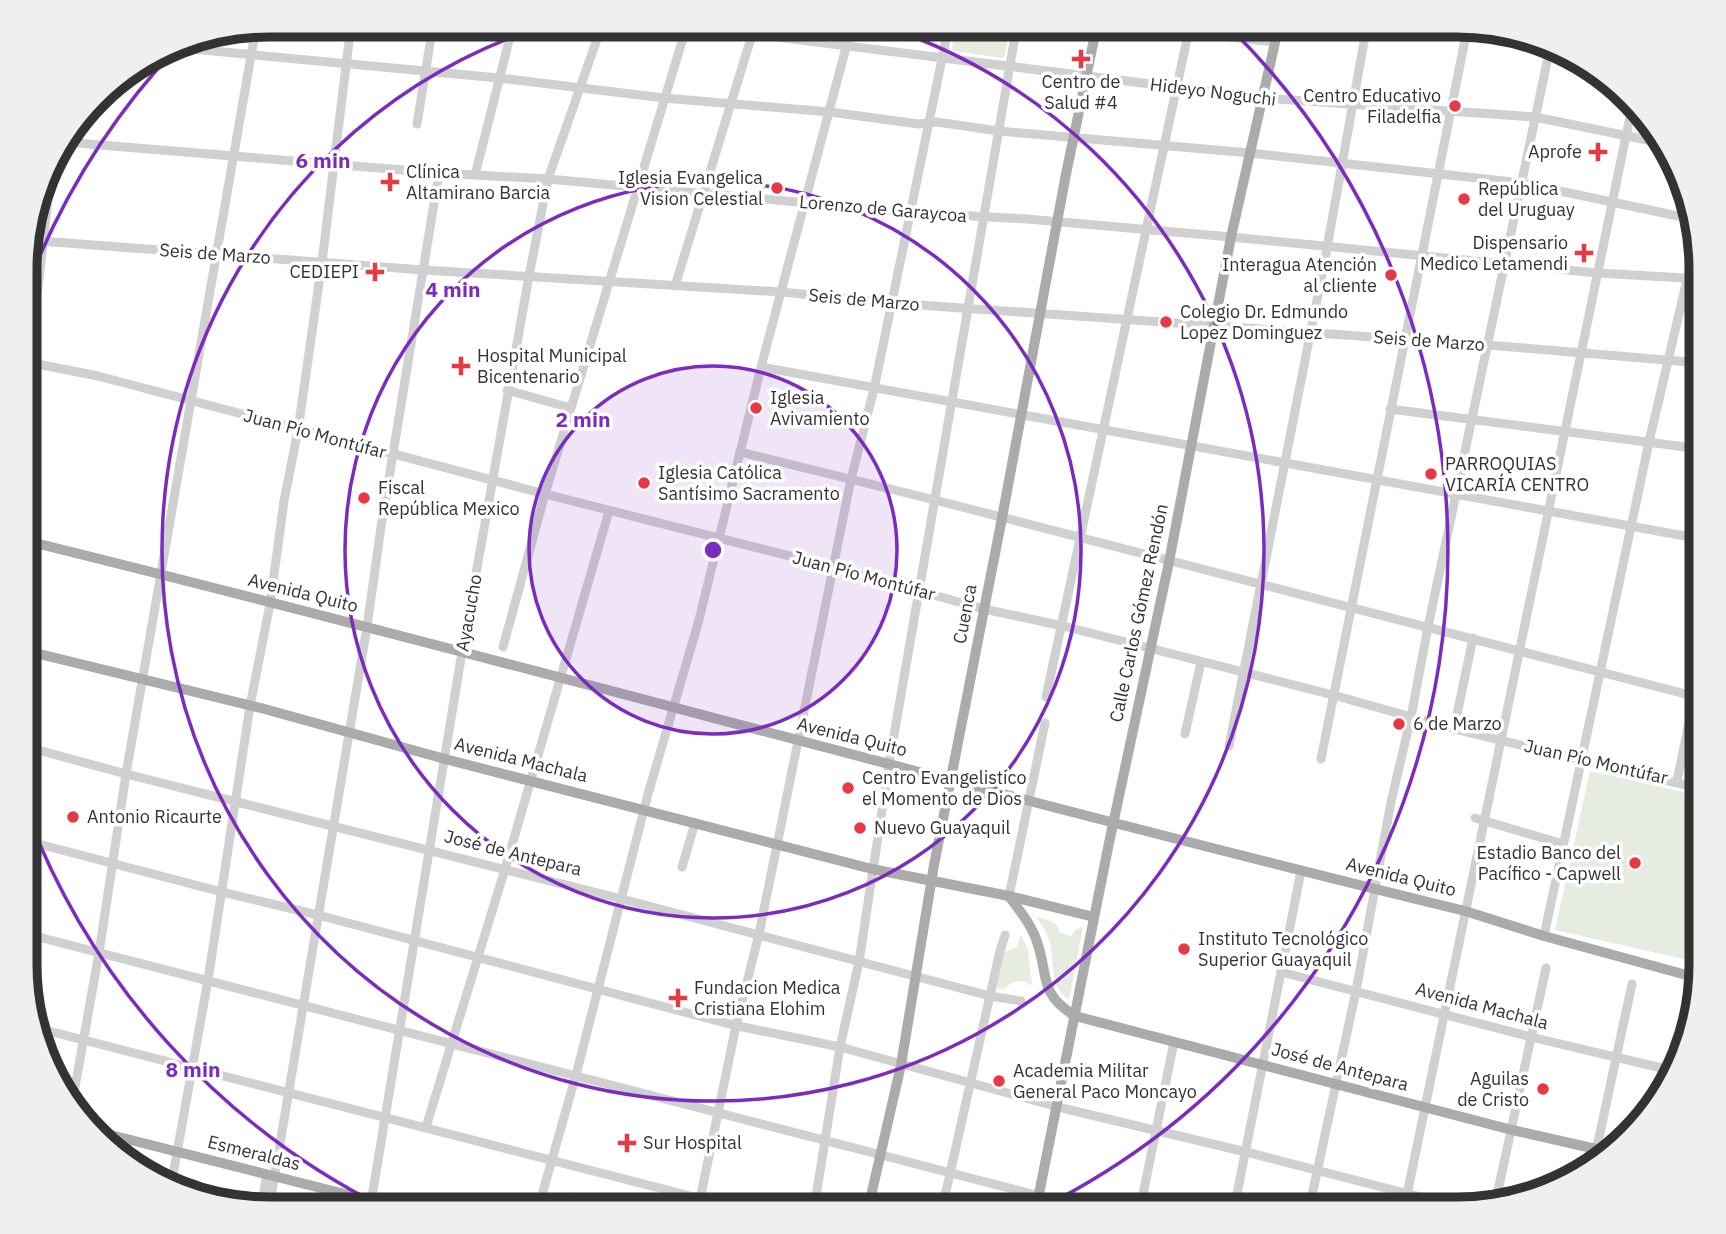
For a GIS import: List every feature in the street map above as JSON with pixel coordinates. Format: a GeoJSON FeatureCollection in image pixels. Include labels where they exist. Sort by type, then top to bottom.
{"type":"FeatureCollection","features":[{"type":"Feature","properties":{"kind":"main road","name":"Cuenca"},"geometry":{"type":"LineString","coordinates":[[870,1197],[901,1065],[931,880],[1094,37]]}},
{"type":"Feature","properties":{"kind":"main road","name":"Calle Carlos Gómez Rendón"},"geometry":{"type":"LineString","coordinates":[[1039,1196],[1113,822],[1169,562],[1231,237],[1276,37]]}},
{"type":"Feature","properties":{"kind":"main road","name":"Avenida Quito"},"geometry":{"type":"LineString","coordinates":[[37,544],[1465,911],[1689,976]]}},
{"type":"Feature","properties":{"kind":"main road","name":"Avenida Machala"},"geometry":{"type":"LineString","coordinates":[[37,654],[250,706],[872,869],[1009,895],[1094,918]]}},
{"type":"Feature","properties":{"kind":"main road"},"geometry":{"type":"LineString","coordinates":[[1009,895],[1034,932],[1050,992],[1075,1016]]}},
{"type":"Feature","properties":{"kind":"main road","name":"Avenida Quito"},"geometry":{"type":"LineString","coordinates":[[1668,971],[1689,971]]}},
{"type":"Feature","properties":{"kind":"main road","name":"José de Antepara"},"geometry":{"type":"LineString","coordinates":[[1075,1016],[1593,1152]]}},
{"type":"Feature","properties":{"kind":"main road","name":"Esmeraldas"},"geometry":{"type":"LineString","coordinates":[[112,1136],[340,1197]]}},
{"type":"Feature","properties":{"kind":"main road","name":"Esmeraldas"},"geometry":{"type":"LineString","coordinates":[[119,1143],[176,1154]]}},
{"type":"Feature","properties":{"kind":"street"},"geometry":{"type":"LineString","coordinates":[[74,1091],[99,953],[126,774],[254,37]]}},
{"type":"Feature","properties":{"kind":"street"},"geometry":{"type":"LineString","coordinates":[[173,1176],[208,980],[250,706],[270,604],[284,501],[298,430],[322,262],[349,37]]}},
{"type":"Feature","properties":{"kind":"street"},"geometry":{"type":"LineString","coordinates":[[416,124],[431,37]]}},
{"type":"Feature","properties":{"kind":"street"},"geometry":{"type":"LineString","coordinates":[[475,175],[510,37]]}},
{"type":"Feature","properties":{"kind":"street","name":"Ayacucho"},"geometry":{"type":"LineString","coordinates":[[374,1197],[414,942],[507,390],[548,179],[597,37]]}},
{"type":"Feature","properties":{"kind":"street"},"geometry":{"type":"LineString","coordinates":[[503,647],[570,408],[683,37]]}},
{"type":"Feature","properties":{"kind":"street"},"geometry":{"type":"LineString","coordinates":[[675,286],[752,37]]}},
{"type":"Feature","properties":{"kind":"street","name":"Hideyo Noguchi"},"geometry":{"type":"LineString","coordinates":[[804,37],[943,58],[1262,98],[1535,117],[1651,141]]}},
{"type":"Feature","properties":{"kind":"street"},"geometry":{"type":"LineString","coordinates":[[541,1197],[576,1075],[644,809],[699,621],[761,367],[849,37]]}},
{"type":"Feature","properties":{"kind":"street"},"geometry":{"type":"LineString","coordinates":[[701,1197],[736,1026],[759,934],[851,479],[874,389],[947,37]]}},
{"type":"Feature","properties":{"kind":"street"},"geometry":{"type":"LineString","coordinates":[[816,1197],[840,1046],[859,962],[889,764],[1015,37]]}},
{"type":"Feature","properties":{"kind":"street"},"geometry":{"type":"LineString","coordinates":[[1046,697],[1187,37]]}},
{"type":"Feature","properties":{"kind":"street"},"geometry":{"type":"LineString","coordinates":[[1242,37],[1275,42]]}},
{"type":"Feature","properties":{"kind":"street"},"geometry":{"type":"LineString","coordinates":[[1229,746],[1343,163],[1365,37]]}},
{"type":"Feature","properties":{"kind":"street"},"geometry":{"type":"LineString","coordinates":[[1321,759],[1465,37]]}},
{"type":"Feature","properties":{"kind":"street"},"geometry":{"type":"LineString","coordinates":[[193,50],[499,78],[664,98],[830,112],[919,124],[937,122],[999,131],[1250,153],[1522,183],[1683,217]]}},
{"type":"Feature","properties":{"kind":"street"},"geometry":{"type":"LineString","coordinates":[[1313,1197],[1356,992],[1391,802],[1548,55]]}},
{"type":"Feature","properties":{"kind":"street"},"geometry":{"type":"LineString","coordinates":[[1407,1197],[1465,911],[1480,819],[1502,740],[1631,115]]}},
{"type":"Feature","properties":{"kind":"street","name":"Lorenzo de Garaycoa"},"geometry":{"type":"LineString","coordinates":[[74,143],[1057,222],[1598,274],[1688,278]]}},
{"type":"Feature","properties":{"kind":"street"},"geometry":{"type":"LineString","coordinates":[[265,1197],[289,1092],[439,173]]}},
{"type":"Feature","properties":{"kind":"street"},"geometry":{"type":"LineString","coordinates":[[37,284],[47,201]]}},
{"type":"Feature","properties":{"kind":"street","name":"Seis de Marzo"},"geometry":{"type":"LineString","coordinates":[[39,241],[608,283],[782,292],[891,303],[1128,318],[1689,362]]}},
{"type":"Feature","properties":{"kind":"street"},"geometry":{"type":"LineString","coordinates":[[1544,936],[1649,442],[1689,273]]}},
{"type":"Feature","properties":{"kind":"street","name":"Juan Pío Montúfar"},"geometry":{"type":"LineString","coordinates":[[37,364],[98,376],[609,511],[719,537],[984,609],[1063,626],[1333,695],[1454,729],[1689,785]]}},
{"type":"Feature","properties":{"kind":"street"},"geometry":{"type":"LineString","coordinates":[[761,367],[1689,537]]}},
{"type":"Feature","properties":{"kind":"street"},"geometry":{"type":"LineString","coordinates":[[507,390],[570,408]]}},
{"type":"Feature","properties":{"kind":"street"},"geometry":{"type":"LineString","coordinates":[[1390,409],[1689,447]]}},
{"type":"Feature","properties":{"kind":"street"},"geometry":{"type":"LineString","coordinates":[[740,452],[1689,695]]}},
{"type":"Feature","properties":{"kind":"street"},"geometry":{"type":"LineString","coordinates":[[426,1127],[505,869],[609,511]]}},
{"type":"Feature","properties":{"kind":"street"},"geometry":{"type":"LineString","coordinates":[[1454,729],[1473,638]]}},
{"type":"Feature","properties":{"kind":"street"},"geometry":{"type":"LineString","coordinates":[[1185,734],[1201,662]]}},
{"type":"Feature","properties":{"kind":"street"},"geometry":{"type":"LineString","coordinates":[[1009,895],[1045,723]]}},
{"type":"Feature","properties":{"kind":"street"},"geometry":{"type":"LineString","coordinates":[[1677,781],[1689,733]]}},
{"type":"Feature","properties":{"kind":"street","name":"José de Antepara"},"geometry":{"type":"LineString","coordinates":[[37,750],[759,934],[915,977],[1021,1001]]}},
{"type":"Feature","properties":{"kind":"street"},"geometry":{"type":"LineString","coordinates":[[1480,819],[1563,844]]}},
{"type":"Feature","properties":{"kind":"street"},"geometry":{"type":"LineString","coordinates":[[682,867],[695,822]]}},
{"type":"Feature","properties":{"kind":"street"},"geometry":{"type":"LineString","coordinates":[[37,844],[736,1026],[840,1046],[1058,1107],[1420,1197]]}},
{"type":"Feature","properties":{"kind":"street"},"geometry":{"type":"LineString","coordinates":[[1237,1197],[1301,870]]}},
{"type":"Feature","properties":{"kind":"street"},"geometry":{"type":"LineString","coordinates":[[945,1197],[1005,935]]}},
{"type":"Feature","properties":{"kind":"street"},"geometry":{"type":"LineString","coordinates":[[37,937],[1043,1197]]}},
{"type":"Feature","properties":{"kind":"street"},"geometry":{"type":"LineString","coordinates":[[1498,1193],[1546,968]]}},
{"type":"Feature","properties":{"kind":"street","name":"Avenida Machala"},"geometry":{"type":"LineString","coordinates":[[1281,972],[1665,1069]]}},
{"type":"Feature","properties":{"kind":"street"},"geometry":{"type":"LineString","coordinates":[[1600,1147],[1632,984]]}},
{"type":"Feature","properties":{"kind":"street"},"geometry":{"type":"LineString","coordinates":[[47,1031],[697,1197]]}},
{"type":"Feature","properties":{"kind":"street"},"geometry":{"type":"LineString","coordinates":[[1142,1197],[1174,1042]]}},
{"type":"Feature","properties":{"kind":"street"},"geometry":{"type":"LineString","coordinates":[[270,1197],[271,1178]]}},
{"type":"Feature","properties":{"kind":"shaded area"},"geometry":{"type":"Polygon","coordinates":[[[954,37],[1008,37],[1002,58],[954,51],[954,37]]]}},
{"type":"Feature","properties":{"kind":"shaded area","name":"Estadio Banco del Pacífico - Capwell"},"geometry":{"type":"Polygon","coordinates":[[[1590,771],[1689,793],[1689,960],[1555,930],[1590,771]]]}},
{"type":"Feature","properties":{"kind":"shaded area"},"geometry":{"type":"Polygon","coordinates":[[[1036,917],[1051,922],[1057,926],[1060,933],[1071,936],[1075,930],[1083,927],[1069,1000],[1058,988],[1050,942],[1036,917]]]}},
{"type":"Feature","properties":{"kind":"shaded area"},"geometry":{"type":"Polygon","coordinates":[[[1021,935],[1028,950],[1032,985],[1017,981],[1004,989],[996,988],[1004,952],[1017,947],[1021,935]]]}},
{"type":"Feature","properties":{"kind":"shaded area"},"geometry":{"type":"Polygon","coordinates":[[[569,1192],[593,1197],[568,1197],[569,1192]]]}},
{"type":"Feature","properties":{"kind":"place","name":"Centro de Salud #4"},"geometry":{"type":"Point","coordinates":[1081,59]}},
{"type":"Feature","properties":{"kind":"place","name":"Centro Educativo Filadelfia"},"geometry":{"type":"Point","coordinates":[1455,106]}},
{"type":"Feature","properties":{"kind":"place","name":"Aprofe"},"geometry":{"type":"Point","coordinates":[1598,152]}},
{"type":"Feature","properties":{"kind":"place","name":"Clínica Altamirano Barcia"},"geometry":{"type":"Point","coordinates":[390,182]}},
{"type":"Feature","properties":{"kind":"place","name":"Iglesia Evangelica Vision Celestial"},"geometry":{"type":"Point","coordinates":[777,188]}},
{"type":"Feature","properties":{"kind":"place","name":"República del Uruguay"},"geometry":{"type":"Point","coordinates":[1464,199]}},
{"type":"Feature","properties":{"kind":"place","name":"Dispensario Medico Letamendi"},"geometry":{"type":"Point","coordinates":[1584,253]}},
{"type":"Feature","properties":{"kind":"place","name":"CEDIEPI"},"geometry":{"type":"Point","coordinates":[375,272]}},
{"type":"Feature","properties":{"kind":"place","name":"Interagua Atención al cliente"},"geometry":{"type":"Point","coordinates":[1391,275]}},
{"type":"Feature","properties":{"kind":"place","name":"Colegio Dr. Edmundo Lopez Dominguez"},"geometry":{"type":"Point","coordinates":[1166,322]}},
{"type":"Feature","properties":{"kind":"place","name":"Hospital Municipal Bicentenario"},"geometry":{"type":"Point","coordinates":[461,366]}},
{"type":"Feature","properties":{"kind":"place","name":"Iglesia Avivamiento"},"geometry":{"type":"Point","coordinates":[756,408]}},
{"type":"Feature","properties":{"kind":"place","name":"PARROQUIAS VICARÍA CENTRO"},"geometry":{"type":"Point","coordinates":[1431,474]}},
{"type":"Feature","properties":{"kind":"place","name":"Iglesia Católica Santísimo Sacramento"},"geometry":{"type":"Point","coordinates":[644,483]}},
{"type":"Feature","properties":{"kind":"place","name":"Fiscal República Mexico"},"geometry":{"type":"Point","coordinates":[364,498]}},
{"type":"Feature","properties":{"kind":"place","name":"6 de Marzo"},"geometry":{"type":"Point","coordinates":[1399,724]}},
{"type":"Feature","properties":{"kind":"place","name":"Centro Evangelistico el Momento de Dios"},"geometry":{"type":"Point","coordinates":[848,788]}},
{"type":"Feature","properties":{"kind":"place","name":"Antonio Ricaurte"},"geometry":{"type":"Point","coordinates":[73,817]}},
{"type":"Feature","properties":{"kind":"place","name":"Nuevo Guayaquil"},"geometry":{"type":"Point","coordinates":[860,828]}},
{"type":"Feature","properties":{"kind":"place","name":"Estadio Banco del Pacífico - Capwell"},"geometry":{"type":"Point","coordinates":[1635,863]}},
{"type":"Feature","properties":{"kind":"place","name":"Instituto Tecnológico Superior Guayaquil"},"geometry":{"type":"Point","coordinates":[1184,949]}},
{"type":"Feature","properties":{"kind":"place","name":"Fundacion Medica Cristiana Elohim"},"geometry":{"type":"Point","coordinates":[678,998]}},
{"type":"Feature","properties":{"kind":"place","name":"Academia Militar General Paco Moncayo"},"geometry":{"type":"Point","coordinates":[999,1081]}},
{"type":"Feature","properties":{"kind":"place","name":"Aguilas de Cristo"},"geometry":{"type":"Point","coordinates":[1543,1089]}},
{"type":"Feature","properties":{"kind":"place","name":"Sur Hospital"},"geometry":{"type":"Point","coordinates":[627,1143]}}]}
